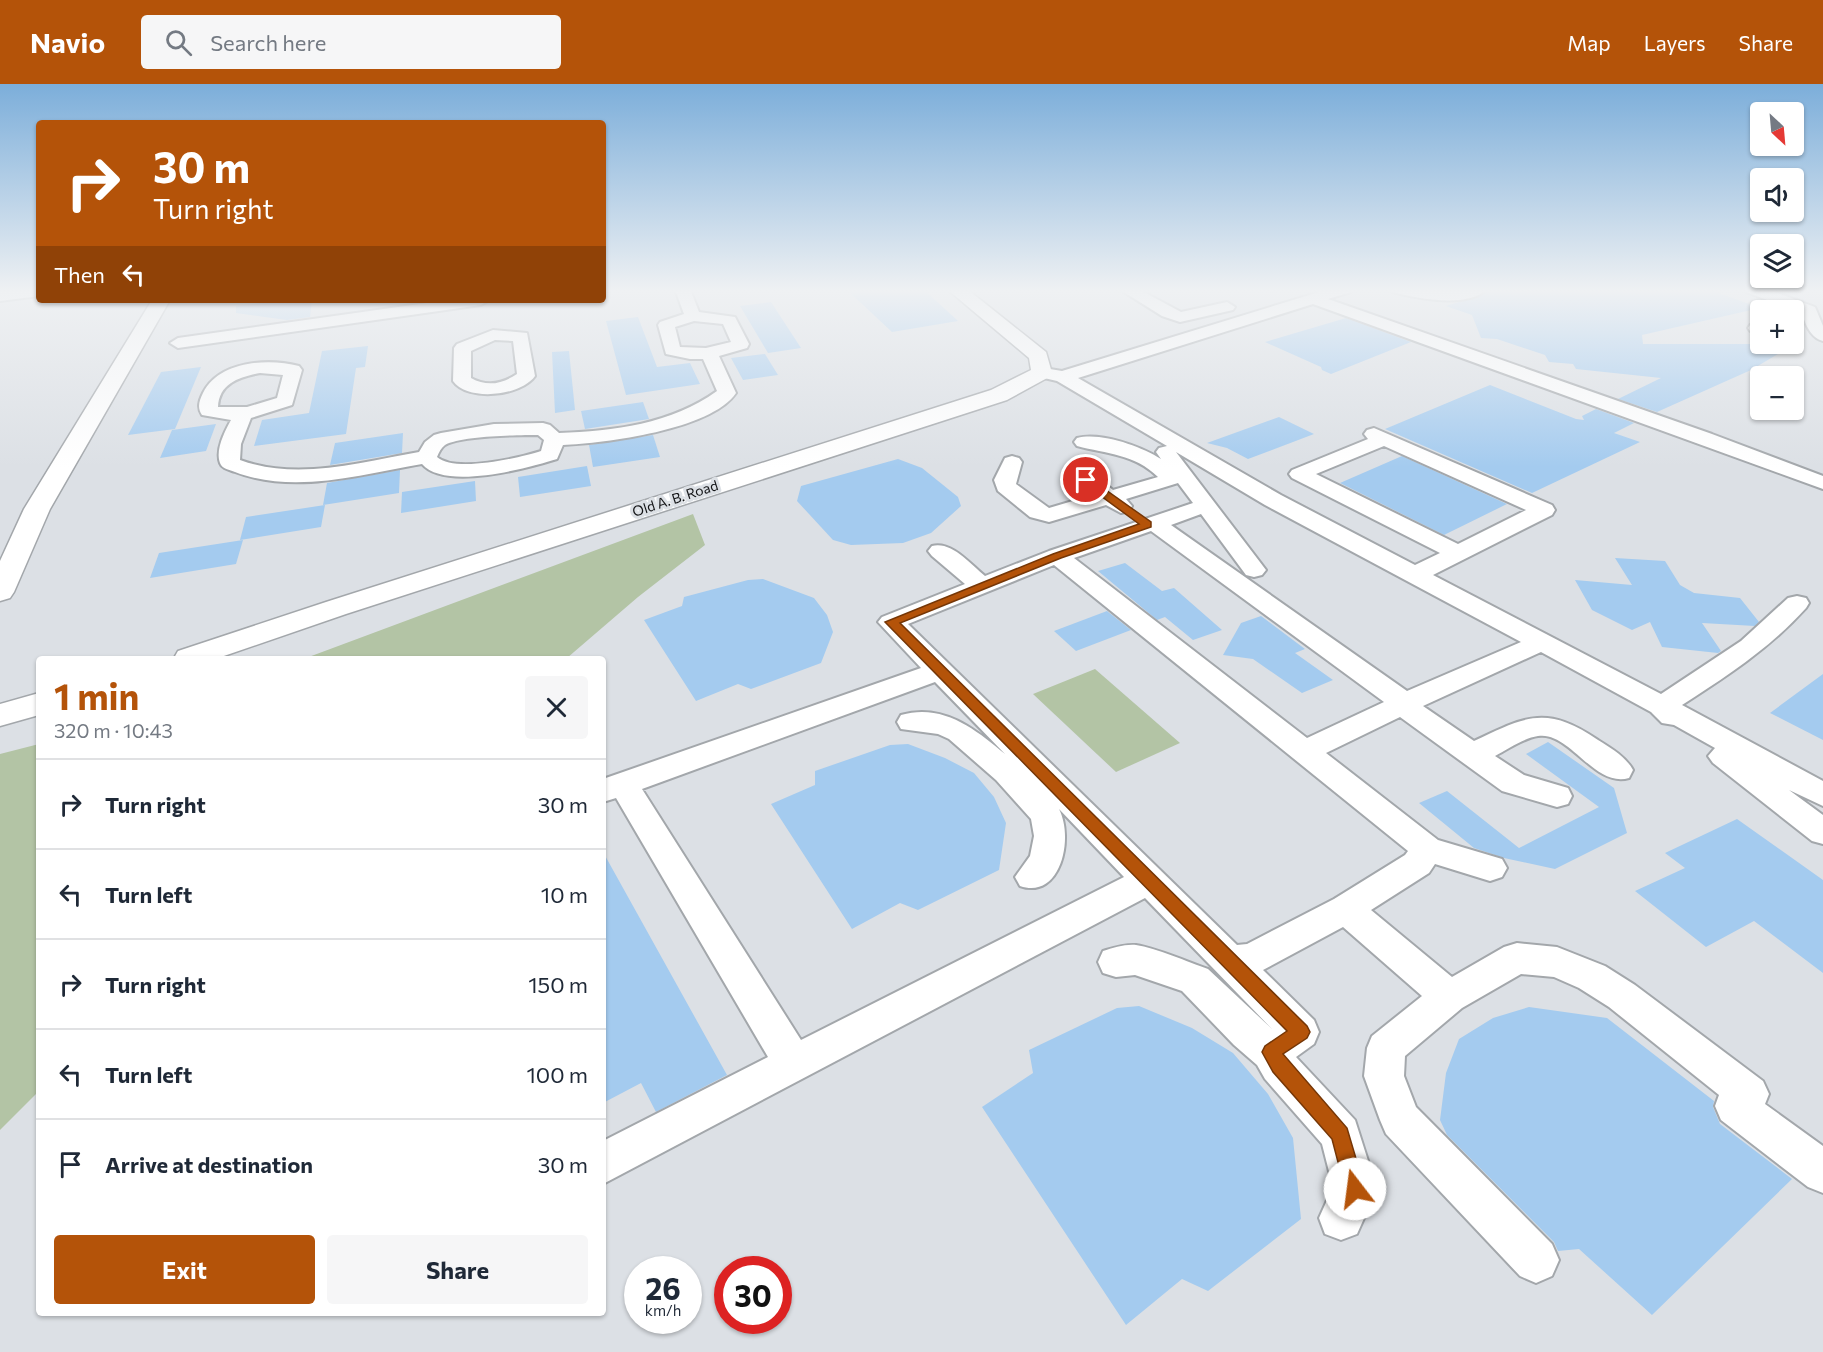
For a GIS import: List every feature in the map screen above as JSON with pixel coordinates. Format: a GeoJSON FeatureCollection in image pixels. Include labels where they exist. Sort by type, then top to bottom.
{"type":"FeatureCollection","features":[{"type":"Feature","properties":{"kind":"street"},"geometry":{"type":"LineString","coordinates":[[0,592],[37,508],[132,348]]}},
{"type":"Feature","properties":{"kind":"street"},"geometry":{"type":"LineString","coordinates":[[260,368],[268,348]]}},
{"type":"Feature","properties":{"kind":"street"},"geometry":{"type":"LineString","coordinates":[[462,348],[462,381],[474,388],[492,390],[516,384],[526,376],[522,348]]}},
{"type":"Feature","properties":{"kind":"street"},"geometry":{"type":"LineString","coordinates":[[672,348],[684,354],[709,354],[728,348]]}},
{"type":"Feature","properties":{"kind":"street"},"geometry":{"type":"LineString","coordinates":[[1029,348],[1039,356],[1052,375],[1273,500],[1542,642],[1823,795]]}},
{"type":"Feature","properties":{"kind":"street"},"geometry":{"type":"LineString","coordinates":[[1052,375],[1136,348]]}},
{"type":"Feature","properties":{"kind":"street"},"geometry":{"type":"LineString","coordinates":[[1456,348],[1823,483]]}},
{"type":"Feature","properties":{"kind":"street"},"geometry":{"type":"LineString","coordinates":[[427,457],[432,446],[441,439],[494,430],[543,429],[554,439],[574,439],[669,424],[716,402],[727,393],[709,354]]}},
{"type":"Feature","properties":{"kind":"street"},"geometry":{"type":"LineString","coordinates":[[260,368],[293,370],[285,401],[244,413],[218,414],[209,411],[207,404],[216,384],[225,377],[260,368]]}},
{"type":"Feature","properties":{"kind":"street","name":"Old A. B. Road"},"geometry":{"type":"LineString","coordinates":[[195,656],[1052,375]]}},
{"type":"Feature","properties":{"kind":"street"},"geometry":{"type":"LineString","coordinates":[[492,390],[494,430]]}},
{"type":"Feature","properties":{"kind":"street"},"geometry":{"type":"LineString","coordinates":[[244,413],[237,426],[229,455],[230,463],[243,470],[286,477],[427,457]]}},
{"type":"Feature","properties":{"kind":"street"},"geometry":{"type":"LineString","coordinates":[[1155,432],[1159,443],[1254,570]]}},
{"type":"Feature","properties":{"kind":"street"},"geometry":{"type":"LineString","coordinates":[[1414,575],[1458,553],[1544,510],[1379,436],[1299,474],[1458,553]]}},
{"type":"Feature","properties":{"kind":"street"},"geometry":{"type":"LineString","coordinates":[[427,457],[434,466],[452,470],[520,463],[550,455],[554,439]]}},
{"type":"Feature","properties":{"kind":"street"},"geometry":{"type":"LineString","coordinates":[[1012,462],[1005,480],[1006,486],[1038,512],[1049,515],[1170,480],[1166,472],[1136,451],[1084,442]]}},
{"type":"Feature","properties":{"kind":"street"},"geometry":{"type":"LineString","coordinates":[[1086,480],[1513,783],[1557,796]]}},
{"type":"Feature","properties":{"kind":"street"},"geometry":{"type":"LineString","coordinates":[[1032,877],[1046,861],[1050,836],[1046,815],[1019,768],[939,670],[891,622],[1057,556],[1207,505]]}},
{"type":"Feature","properties":{"kind":"street"},"geometry":{"type":"LineString","coordinates":[[940,551],[982,586]]}},
{"type":"Feature","properties":{"kind":"street"},"geometry":{"type":"LineString","coordinates":[[1057,556],[1427,849],[1490,868]]}},
{"type":"Feature","properties":{"kind":"street"},"geometry":{"type":"LineString","coordinates":[[1661,706],[1759,640],[1797,603]]}},
{"type":"Feature","properties":{"kind":"street"},"geometry":{"type":"LineString","coordinates":[[1304,752],[1403,704],[1542,642]]}},
{"type":"Feature","properties":{"kind":"street"},"geometry":{"type":"LineString","coordinates":[[794,1064],[613,787],[939,670]]}},
{"type":"Feature","properties":{"kind":"street"},"geometry":{"type":"LineString","coordinates":[[0,715],[36,705]]}},
{"type":"Feature","properties":{"kind":"street"},"geometry":{"type":"LineString","coordinates":[[1661,706],[1823,832]]}},
{"type":"Feature","properties":{"kind":"street"},"geometry":{"type":"LineString","coordinates":[[911,722],[942,725],[959,732],[1019,768],[1147,880],[1300,1032],[1271,1052]]}},
{"type":"Feature","properties":{"kind":"street"},"geometry":{"type":"LineString","coordinates":[[1473,754],[1538,726],[1554,728],[1572,737],[1618,770]]}},
{"type":"Feature","properties":{"kind":"street"},"geometry":{"type":"LineString","coordinates":[[1228,961],[1252,959],[1346,909],[1417,864],[1427,849]]}},
{"type":"Feature","properties":{"kind":"street"},"geometry":{"type":"LineString","coordinates":[[606,1161],[1147,880]]}},
{"type":"Feature","properties":{"kind":"street"},"geometry":{"type":"LineString","coordinates":[[1346,909],[1449,997]]}},
{"type":"Feature","properties":{"kind":"street"},"geometry":{"type":"LineString","coordinates":[[1536,1260],[1400,1120],[1384,1076],[1386,1048],[1449,997],[1516,958],[1557,962],[1592,977],[1623,996],[1823,1172]]}},
{"type":"Feature","properties":{"kind":"street"},"geometry":{"type":"LineString","coordinates":[[1116,962],[1135,960],[1195,980],[1271,1052],[1279,1065],[1340,1134],[1355,1189],[1341,1218]]}},
{"type":"Feature","properties":{"kind":"green space"},"geometry":{"type":"Polygon","coordinates":[[[693,514],[705,545],[638,597],[569,656],[311,656],[693,514]]]}},
{"type":"Feature","properties":{"kind":"green space"},"geometry":{"type":"Polygon","coordinates":[[[1095,669],[1180,743],[1116,772],[1033,694],[1095,669]]]}},
{"type":"Feature","properties":{"kind":"green space"},"geometry":{"type":"Polygon","coordinates":[[[36,745],[36,1094],[0,1130],[0,754],[36,745]]]}},
{"type":"Feature","properties":{"kind":"building"},"geometry":{"type":"Polygon","coordinates":[[[368,348],[365,367],[356,368],[346,434],[254,446],[262,420],[309,413],[322,351],[368,348]]]}},
{"type":"Feature","properties":{"kind":"building"},"geometry":{"type":"Polygon","coordinates":[[[613,348],[650,348],[657,367],[690,363],[700,384],[626,395],[613,348]]]}},
{"type":"Feature","properties":{"kind":"building"},"geometry":{"type":"Polygon","coordinates":[[[765,348],[800,348],[768,353],[765,348]]]}},
{"type":"Feature","properties":{"kind":"building"},"geometry":{"type":"Polygon","coordinates":[[[1279,348],[1396,348],[1331,374],[1322,370],[1321,367],[1279,348]]]}},
{"type":"Feature","properties":{"kind":"building"},"geometry":{"type":"Polygon","coordinates":[[[1525,348],[1750,348],[1750,354],[1778,354],[1758,366],[1750,366],[1750,370],[1657,412],[1618,399],[1661,378],[1576,369],[1573,364],[1549,362],[1545,355],[1525,348]]]}},
{"type":"Feature","properties":{"kind":"building"},"geometry":{"type":"Polygon","coordinates":[[[569,351],[575,410],[555,413],[552,352],[569,351]]]}},
{"type":"Feature","properties":{"kind":"building"},"geometry":{"type":"Polygon","coordinates":[[[765,354],[778,375],[743,380],[731,358],[765,354]]]}},
{"type":"Feature","properties":{"kind":"building"},"geometry":{"type":"Polygon","coordinates":[[[201,367],[175,429],[128,435],[161,372],[201,367]]]}},
{"type":"Feature","properties":{"kind":"building"},"geometry":{"type":"Polygon","coordinates":[[[1490,385],[1576,419],[1584,420],[1582,416],[1596,409],[1634,423],[1614,433],[1640,442],[1532,493],[1385,429],[1490,385]]]}},
{"type":"Feature","properties":{"kind":"building"},"geometry":{"type":"Polygon","coordinates":[[[643,402],[649,419],[585,429],[581,411],[643,402]]]}},
{"type":"Feature","properties":{"kind":"building"},"geometry":{"type":"Polygon","coordinates":[[[1279,417],[1314,434],[1248,459],[1227,448],[1207,443],[1279,417]]]}},
{"type":"Feature","properties":{"kind":"building"},"geometry":{"type":"Polygon","coordinates":[[[216,424],[206,451],[160,458],[172,430],[216,424]]]}},
{"type":"Feature","properties":{"kind":"building"},"geometry":{"type":"Polygon","coordinates":[[[403,433],[402,453],[330,465],[335,443],[403,433]]]}},
{"type":"Feature","properties":{"kind":"building"},"geometry":{"type":"Polygon","coordinates":[[[653,435],[660,457],[593,467],[589,445],[653,435]]]}},
{"type":"Feature","properties":{"kind":"building"},"geometry":{"type":"Polygon","coordinates":[[[1402,456],[1507,504],[1444,535],[1340,483],[1402,456]]]}},
{"type":"Feature","properties":{"kind":"building"},"geometry":{"type":"Polygon","coordinates":[[[898,459],[922,468],[958,497],[961,506],[931,533],[903,543],[851,545],[833,540],[797,501],[801,486],[898,459]]]}},
{"type":"Feature","properties":{"kind":"building"},"geometry":{"type":"Polygon","coordinates":[[[587,466],[591,486],[520,497],[518,477],[587,466]]]}},
{"type":"Feature","properties":{"kind":"building"},"geometry":{"type":"Polygon","coordinates":[[[400,470],[399,493],[323,505],[327,483],[400,470]]]}},
{"type":"Feature","properties":{"kind":"building"},"geometry":{"type":"Polygon","coordinates":[[[475,481],[476,501],[401,513],[402,492],[475,481]]]}},
{"type":"Feature","properties":{"kind":"building"},"geometry":{"type":"Polygon","coordinates":[[[325,505],[321,527],[240,540],[246,517],[325,505]]]}},
{"type":"Feature","properties":{"kind":"building"},"geometry":{"type":"Polygon","coordinates":[[[243,540],[236,564],[150,578],[159,553],[243,540]]]}},
{"type":"Feature","properties":{"kind":"building"},"geometry":{"type":"Polygon","coordinates":[[[1615,558],[1665,561],[1680,585],[1694,593],[1740,598],[1759,622],[1755,626],[1702,623],[1721,651],[1718,653],[1662,647],[1650,622],[1632,630],[1592,610],[1575,580],[1632,585],[1615,558]]]}},
{"type":"Feature","properties":{"kind":"building"},"geometry":{"type":"Polygon","coordinates":[[[1125,563],[1162,591],[1174,588],[1222,630],[1193,640],[1165,617],[1157,620],[1098,571],[1125,563]]]}},
{"type":"Feature","properties":{"kind":"building"},"geometry":{"type":"Polygon","coordinates":[[[763,579],[814,598],[827,615],[833,632],[821,663],[751,689],[738,684],[696,701],[644,620],[682,606],[684,597],[748,580],[763,579]]]}},
{"type":"Feature","properties":{"kind":"building"},"geometry":{"type":"Polygon","coordinates":[[[1107,611],[1131,630],[1076,651],[1054,631],[1107,611]]]}},
{"type":"Feature","properties":{"kind":"building"},"geometry":{"type":"Polygon","coordinates":[[[1261,616],[1305,649],[1295,653],[1333,680],[1302,693],[1253,659],[1223,655],[1241,623],[1261,616]]]}},
{"type":"Feature","properties":{"kind":"building"},"geometry":{"type":"Polygon","coordinates":[[[1823,674],[1823,740],[1770,713],[1823,674]]]}},
{"type":"Feature","properties":{"kind":"building"},"geometry":{"type":"Polygon","coordinates":[[[1548,742],[1614,788],[1627,833],[1555,869],[1504,858],[1474,848],[1419,803],[1447,791],[1519,848],[1599,807],[1526,754],[1548,742]]]}},
{"type":"Feature","properties":{"kind":"building"},"geometry":{"type":"Polygon","coordinates":[[[908,744],[945,758],[974,773],[994,797],[1006,823],[999,870],[918,910],[900,903],[852,929],[771,804],[815,785],[815,771],[890,745],[908,744]]]}},
{"type":"Feature","properties":{"kind":"building"},"geometry":{"type":"Polygon","coordinates":[[[1737,819],[1823,880],[1823,973],[1754,921],[1706,947],[1635,891],[1685,868],[1665,853],[1737,819]]]}},
{"type":"Feature","properties":{"kind":"building"},"geometry":{"type":"Polygon","coordinates":[[[606,857],[727,1075],[656,1112],[641,1083],[606,1101],[606,857]]]}},
{"type":"Feature","properties":{"kind":"building"},"geometry":{"type":"Polygon","coordinates":[[[1139,1006],[1192,1028],[1233,1053],[1268,1094],[1293,1138],[1301,1219],[1208,1291],[1182,1279],[1126,1325],[982,1107],[1033,1073],[1029,1050],[1117,1008],[1139,1006]]]}},
{"type":"Feature","properties":{"kind":"building"},"geometry":{"type":"Polygon","coordinates":[[[1529,1007],[1607,1018],[1714,1101],[1713,1107],[1720,1124],[1792,1179],[1652,1315],[1579,1249],[1558,1251],[1554,1242],[1447,1135],[1440,1120],[1446,1073],[1459,1039],[1493,1018],[1529,1007]]]}},
{"type":"Feature","properties":{"kind":"route"},"geometry":{"type":"LineString","coordinates":[[1086,480],[1147,525],[1057,556],[891,622],[1300,1032],[1271,1052],[1279,1065],[1340,1134],[1355,1189]]}}]}
